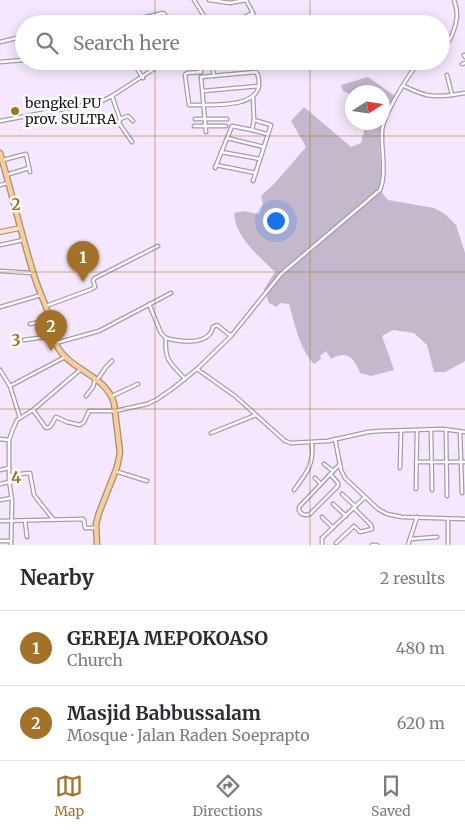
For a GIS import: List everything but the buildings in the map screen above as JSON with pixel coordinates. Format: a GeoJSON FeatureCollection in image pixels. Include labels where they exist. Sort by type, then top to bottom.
{"type":"FeatureCollection","features":[{"type":"Feature","properties":{"kind":"highway"},"geometry":{"type":"LineString","coordinates":[[0,153],[23,240],[46,306],[56,344],[81,369],[105,386],[112,396],[120,448],[119,460],[99,513],[96,528],[97,545]]}},
{"type":"Feature","properties":{"kind":"main road"},"geometry":{"type":"LineString","coordinates":[[0,232],[20,228]]}},
{"type":"Feature","properties":{"kind":"street"},"geometry":{"type":"LineString","coordinates":[[194,0],[203,15]]}},
{"type":"Feature","properties":{"kind":"street"},"geometry":{"type":"LineString","coordinates":[[209,0],[246,0],[253,13],[249,15]]}},
{"type":"Feature","properties":{"kind":"street"},"geometry":{"type":"LineString","coordinates":[[450,36],[457,19],[454,0]]}},
{"type":"Feature","properties":{"kind":"street"},"geometry":{"type":"LineString","coordinates":[[0,42],[15,38]]}},
{"type":"Feature","properties":{"kind":"street"},"geometry":{"type":"LineString","coordinates":[[0,62],[15,61]]}},
{"type":"Feature","properties":{"kind":"street"},"geometry":{"type":"LineString","coordinates":[[137,70],[142,78]]}},
{"type":"Feature","properties":{"kind":"street"},"geometry":{"type":"LineString","coordinates":[[0,122],[96,103],[112,96],[153,70]]}},
{"type":"Feature","properties":{"kind":"street"},"geometry":{"type":"LineString","coordinates":[[213,70],[214,76]]}},
{"type":"Feature","properties":{"kind":"street"},"geometry":{"type":"LineString","coordinates":[[34,410],[46,428],[50,427],[56,417],[80,425],[84,422],[89,411],[115,411],[152,402],[197,369],[231,336],[282,274],[380,190],[382,178],[382,126],[414,70]]}},
{"type":"Feature","properties":{"kind":"street"},"geometry":{"type":"LineString","coordinates":[[201,77],[256,72],[259,76],[259,86],[253,96],[244,102],[233,104],[204,104],[189,105],[185,75],[201,72],[201,77],[203,91],[204,104],[205,119],[206,126],[206,132]]}},
{"type":"Feature","properties":{"kind":"street"},"geometry":{"type":"LineString","coordinates":[[447,75],[452,95]]}},
{"type":"Feature","properties":{"kind":"street"},"geometry":{"type":"LineString","coordinates":[[203,91],[259,86]]}},
{"type":"Feature","properties":{"kind":"street"},"geometry":{"type":"LineString","coordinates":[[404,86],[425,96],[436,97],[465,93]]}},
{"type":"Feature","properties":{"kind":"street"},"geometry":{"type":"LineString","coordinates":[[112,96],[120,125],[132,142]]}},
{"type":"Feature","properties":{"kind":"street"},"geometry":{"type":"LineString","coordinates":[[252,130],[254,120],[253,96]]}},
{"type":"Feature","properties":{"kind":"street"},"geometry":{"type":"LineString","coordinates":[[120,120],[128,116],[133,121]]}},
{"type":"Feature","properties":{"kind":"street"},"geometry":{"type":"LineString","coordinates":[[195,119],[227,119]]}},
{"type":"Feature","properties":{"kind":"street"},"geometry":{"type":"LineString","coordinates":[[254,120],[270,125],[254,181]]}},
{"type":"Feature","properties":{"kind":"street"},"geometry":{"type":"LineString","coordinates":[[194,126],[226,126]]}},
{"type":"Feature","properties":{"kind":"street"},"geometry":{"type":"LineString","coordinates":[[256,172],[216,166],[232,126],[268,134]]}},
{"type":"Feature","properties":{"kind":"street"},"geometry":{"type":"LineString","coordinates":[[227,138],[264,147]]}},
{"type":"Feature","properties":{"kind":"street"},"geometry":{"type":"LineString","coordinates":[[221,152],[260,159]]}},
{"type":"Feature","properties":{"kind":"street"},"geometry":{"type":"LineString","coordinates":[[2,160],[26,154],[29,170],[4,172]]}},
{"type":"Feature","properties":{"kind":"street"},"geometry":{"type":"LineString","coordinates":[[0,185],[8,183]]}},
{"type":"Feature","properties":{"kind":"street"},"geometry":{"type":"LineString","coordinates":[[0,245],[23,240]]}},
{"type":"Feature","properties":{"kind":"street"},"geometry":{"type":"LineString","coordinates":[[46,306],[92,289],[95,287],[94,278],[158,246]]}},
{"type":"Feature","properties":{"kind":"street"},"geometry":{"type":"LineString","coordinates":[[0,271],[34,274]]}},
{"type":"Feature","properties":{"kind":"street"},"geometry":{"type":"LineString","coordinates":[[56,344],[98,331],[171,293]]}},
{"type":"Feature","properties":{"kind":"street"},"geometry":{"type":"LineString","coordinates":[[0,307],[41,295]]}},
{"type":"Feature","properties":{"kind":"street"},"geometry":{"type":"LineString","coordinates":[[150,304],[161,333],[166,338],[192,342],[210,334],[217,325],[231,336]]}},
{"type":"Feature","properties":{"kind":"street"},"geometry":{"type":"LineString","coordinates":[[30,324],[50,320]]}},
{"type":"Feature","properties":{"kind":"street"},"geometry":{"type":"LineString","coordinates":[[24,340],[54,336]]}},
{"type":"Feature","properties":{"kind":"street"},"geometry":{"type":"LineString","coordinates":[[166,338],[165,349],[167,359],[185,379]]}},
{"type":"Feature","properties":{"kind":"street"},"geometry":{"type":"LineString","coordinates":[[10,386],[66,356]]}},
{"type":"Feature","properties":{"kind":"street"},"geometry":{"type":"LineString","coordinates":[[86,396],[96,380],[112,361]]}},
{"type":"Feature","properties":{"kind":"street"},"geometry":{"type":"LineString","coordinates":[[0,541],[11,543],[12,498],[9,482],[9,440],[13,429],[20,418],[34,410],[81,369]]}},
{"type":"Feature","properties":{"kind":"street"},"geometry":{"type":"LineString","coordinates":[[197,369],[235,396],[286,441],[291,443],[312,443],[368,432],[416,430],[465,432]]}},
{"type":"Feature","properties":{"kind":"street"},"geometry":{"type":"LineString","coordinates":[[0,370],[10,386],[20,418]]}},
{"type":"Feature","properties":{"kind":"street"},"geometry":{"type":"LineString","coordinates":[[112,396],[138,384]]}},
{"type":"Feature","properties":{"kind":"street"},"geometry":{"type":"LineString","coordinates":[[211,433],[256,415]]}},
{"type":"Feature","properties":{"kind":"street"},"geometry":{"type":"LineString","coordinates":[[416,430],[416,489]]}},
{"type":"Feature","properties":{"kind":"street"},"geometry":{"type":"LineString","coordinates":[[432,430],[432,490]]}},
{"type":"Feature","properties":{"kind":"street"},"geometry":{"type":"LineString","coordinates":[[446,430],[447,496]]}},
{"type":"Feature","properties":{"kind":"street"},"geometry":{"type":"LineString","coordinates":[[400,468],[402,431]]}},
{"type":"Feature","properties":{"kind":"street"},"geometry":{"type":"LineString","coordinates":[[460,431],[463,462],[462,493]]}},
{"type":"Feature","properties":{"kind":"street"},"geometry":{"type":"LineString","coordinates":[[0,438],[9,440]]}},
{"type":"Feature","properties":{"kind":"street"},"geometry":{"type":"LineString","coordinates":[[335,439],[344,478],[364,498],[387,514],[402,517],[465,520]]}},
{"type":"Feature","properties":{"kind":"street"},"geometry":{"type":"LineString","coordinates":[[294,490],[312,463],[312,443]]}},
{"type":"Feature","properties":{"kind":"street"},"geometry":{"type":"LineString","coordinates":[[416,462],[463,462]]}},
{"type":"Feature","properties":{"kind":"street"},"geometry":{"type":"LineString","coordinates":[[324,464],[332,473],[338,485],[310,514],[302,514],[299,507],[332,473],[340,464]]}},
{"type":"Feature","properties":{"kind":"street"},"geometry":{"type":"LineString","coordinates":[[0,470],[9,468]]}},
{"type":"Feature","properties":{"kind":"street"},"geometry":{"type":"LineString","coordinates":[[115,471],[147,480]]}},
{"type":"Feature","properties":{"kind":"street"},"geometry":{"type":"LineString","coordinates":[[9,475],[30,473],[34,495],[52,519]]}},
{"type":"Feature","properties":{"kind":"street"},"geometry":{"type":"LineString","coordinates":[[315,478],[321,484]]}},
{"type":"Feature","properties":{"kind":"street"},"geometry":{"type":"LineString","coordinates":[[0,484],[9,482]]}},
{"type":"Feature","properties":{"kind":"street"},"geometry":{"type":"LineString","coordinates":[[336,543],[356,525],[361,532],[370,530],[372,527],[342,494]]}},
{"type":"Feature","properties":{"kind":"street"},"geometry":{"type":"LineString","coordinates":[[0,500],[12,498]]}},
{"type":"Feature","properties":{"kind":"street"},"geometry":{"type":"LineString","coordinates":[[322,545],[321,539],[364,498]]}},
{"type":"Feature","properties":{"kind":"street"},"geometry":{"type":"LineString","coordinates":[[333,504],[346,516]]}},
{"type":"Feature","properties":{"kind":"street"},"geometry":{"type":"LineString","coordinates":[[322,517],[333,528]]}},
{"type":"Feature","properties":{"kind":"street"},"geometry":{"type":"LineString","coordinates":[[408,545],[417,517]]}},
{"type":"Feature","properties":{"kind":"street"},"geometry":{"type":"LineString","coordinates":[[0,521],[84,519],[85,528],[96,528]]}},
{"type":"Feature","properties":{"kind":"street"},"geometry":{"type":"LineString","coordinates":[[448,519],[448,545]]}},
{"type":"Feature","properties":{"kind":"street"},"geometry":{"type":"LineString","coordinates":[[25,521],[27,537]]}},
{"type":"Feature","properties":{"kind":"street"},"geometry":{"type":"LineString","coordinates":[[410,539],[437,537]]}},
{"type":"Feature","properties":{"kind":"street"},"geometry":{"type":"LineString","coordinates":[[371,545],[377,545]]}},
{"type":"Feature","properties":{"kind":"shaded area"},"geometry":{"type":"Polygon","coordinates":[[[368,77],[379,85],[345,85],[345,92],[341,85],[368,77]]]}},
{"type":"Feature","properties":{"kind":"shaded area"},"geometry":{"type":"Polygon","coordinates":[[[390,93],[396,97],[390,109],[390,93]]]}},
{"type":"Feature","properties":{"kind":"shaded area"},"geometry":{"type":"Polygon","coordinates":[[[304,107],[351,147],[361,143],[364,130],[380,130],[381,181],[379,189],[388,200],[434,208],[445,214],[456,225],[465,253],[465,361],[445,372],[434,372],[427,345],[414,333],[393,330],[382,336],[394,370],[371,376],[360,373],[355,363],[349,357],[341,355],[331,359],[326,351],[320,356],[321,359],[314,364],[301,343],[289,304],[280,303],[277,307],[269,303],[264,289],[275,272],[255,253],[243,238],[235,222],[234,213],[243,211],[259,214],[263,204],[261,196],[275,183],[306,147],[291,121],[304,107]]]}},
{"type":"Feature","properties":{"kind":"place","name":"bengkel PU prov. SULTRA"},"geometry":{"type":"Point","coordinates":[15,111]}},
{"type":"Feature","properties":{"kind":"place","name":"GEREJA MEPOKOASO"},"geometry":{"type":"Point","coordinates":[83,282]}},
{"type":"Feature","properties":{"kind":"place","name":"Masjid Babbussalam"},"geometry":{"type":"Point","coordinates":[51,351]}}]}
